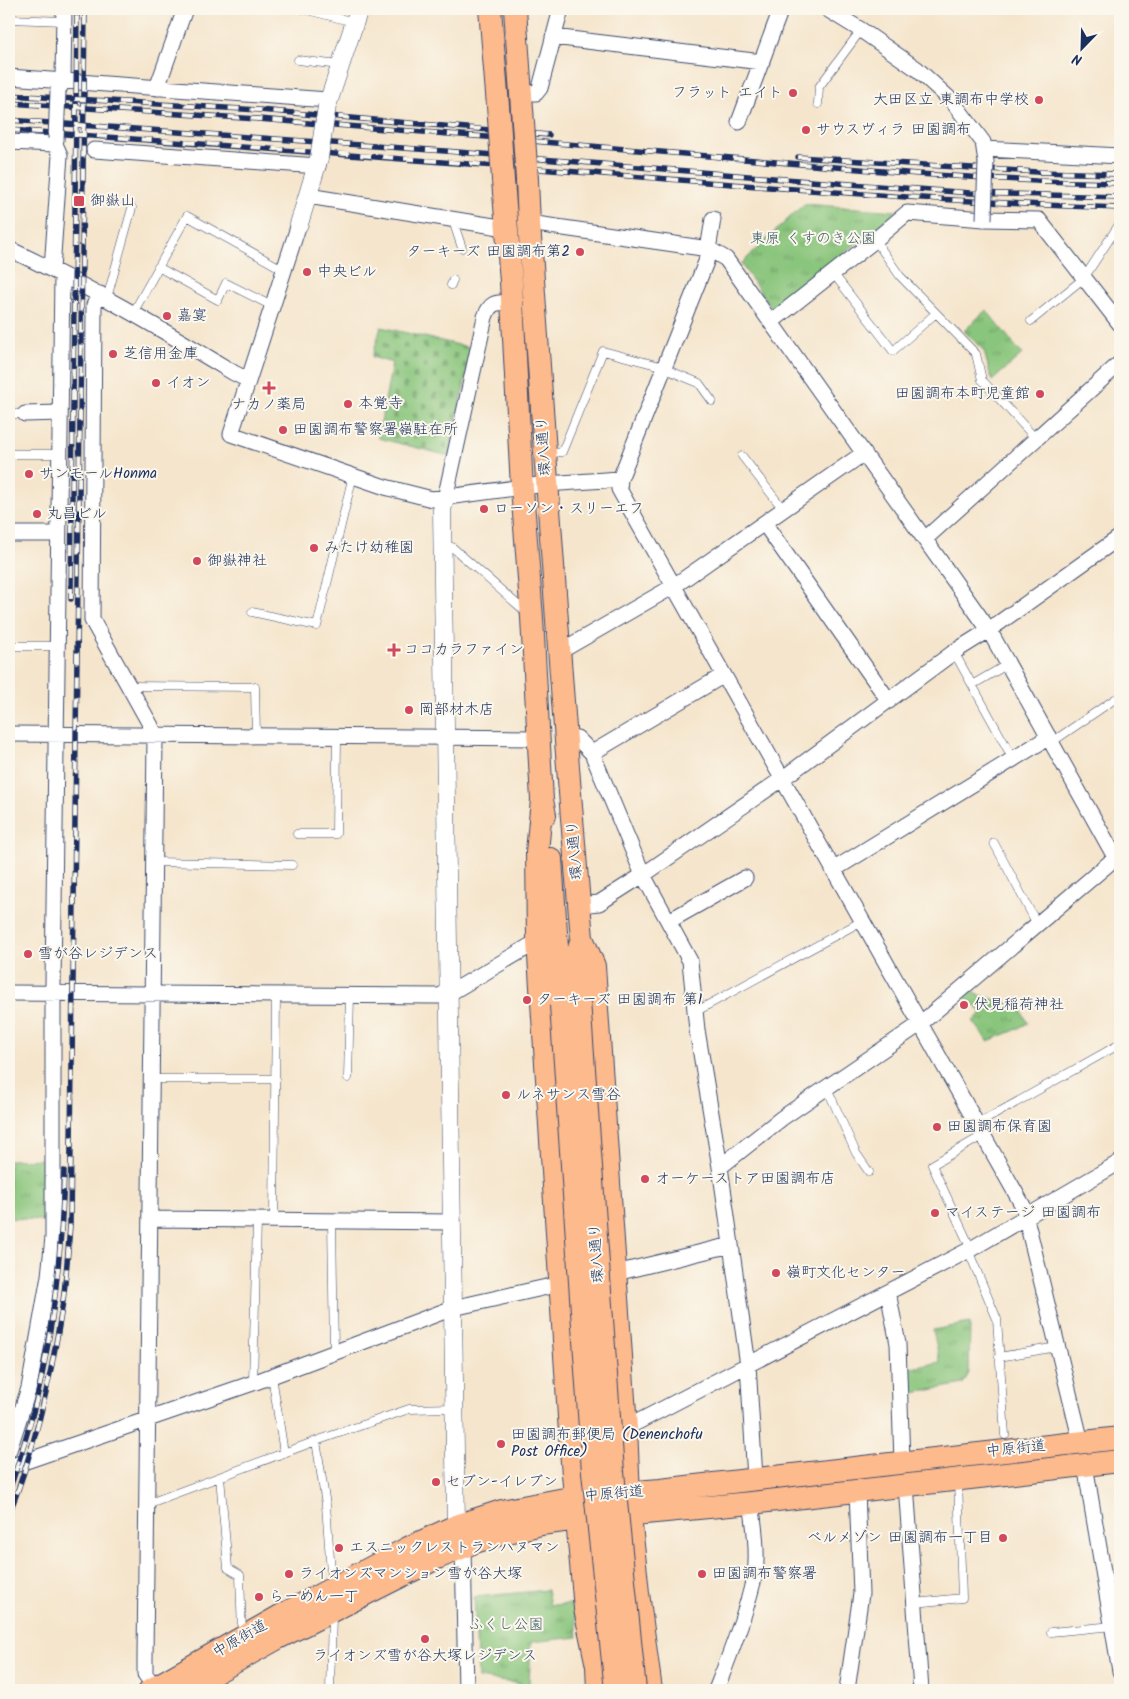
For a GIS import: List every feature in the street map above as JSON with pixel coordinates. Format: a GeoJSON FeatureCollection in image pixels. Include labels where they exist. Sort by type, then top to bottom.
{"type":"FeatureCollection","features":[{"type":"Feature","properties":{"kind":"main road","name":"環八通り"},"geometry":{"type":"LineString","coordinates":[[490,9],[512,302],[542,800],[570,1003],[613,1472],[636,1690]]}},
{"type":"Feature","properties":{"kind":"main road","name":"環八通り"},"geometry":{"type":"LineString","coordinates":[[515,9],[528,180],[529,223],[546,484],[582,938],[575,963],[570,1003],[593,1472],[616,1690]]}},
{"type":"Feature","properties":{"kind":"main road"},"geometry":{"type":"LineString","coordinates":[[542,800],[537,852],[538,941],[576,1520],[586,1612],[597,1666],[598,1690]]}},
{"type":"Feature","properties":{"kind":"main road"},"geometry":{"type":"LineString","coordinates":[[582,938],[594,966],[616,1273],[630,1516],[651,1690]]}},
{"type":"Feature","properties":{"kind":"main road","name":"中原街道"},"geometry":{"type":"LineString","coordinates":[[184,1690],[278,1638],[437,1558],[460,1536],[502,1511],[575,1497],[629,1493],[1120,1438]]}},
{"type":"Feature","properties":{"kind":"main road","name":"中原街道"},"geometry":{"type":"LineString","coordinates":[[154,1689],[332,1588],[408,1548],[460,1536],[508,1532],[541,1524],[752,1504],[857,1490],[1120,1461]]}},
{"type":"Feature","properties":{"kind":"main road"},"geometry":{"type":"LineString","coordinates":[[597,1666],[647,1661]]}},
{"type":"Feature","properties":{"kind":"street"},"geometry":{"type":"LineString","coordinates":[[157,88],[185,9]]}},
{"type":"Feature","properties":{"kind":"street"},"geometry":{"type":"LineString","coordinates":[[520,93],[536,93],[540,88],[561,9]]}},
{"type":"Feature","properties":{"kind":"street"},"geometry":{"type":"LineString","coordinates":[[739,122],[781,9]]}},
{"type":"Feature","properties":{"kind":"street"},"geometry":{"type":"LineString","coordinates":[[827,9],[917,69],[953,102],[984,142],[984,218]]}},
{"type":"Feature","properties":{"kind":"street"},"geometry":{"type":"LineString","coordinates":[[9,1450],[30,1388],[49,1276],[53,1237],[53,994],[60,413],[57,272],[60,155],[56,142],[64,15]]}},
{"type":"Feature","properties":{"kind":"street"},"geometry":{"type":"LineString","coordinates":[[356,15],[327,103],[318,162],[308,196],[231,434],[385,487],[432,499],[444,499],[546,484],[620,479]]}},
{"type":"Feature","properties":{"kind":"street"},"geometry":{"type":"LineString","coordinates":[[553,37],[762,62]]}},
{"type":"Feature","properties":{"kind":"street"},"geometry":{"type":"LineString","coordinates":[[9,78],[61,86],[157,88],[327,103]]}},
{"type":"Feature","properties":{"kind":"street"},"geometry":{"type":"LineString","coordinates":[[9,142],[56,142]]}},
{"type":"Feature","properties":{"kind":"street"},"geometry":{"type":"LineString","coordinates":[[94,150],[318,162]]}},
{"type":"Feature","properties":{"kind":"street"},"geometry":{"type":"LineString","coordinates":[[985,156],[1120,156]]}},
{"type":"Feature","properties":{"kind":"street"},"geometry":{"type":"LineString","coordinates":[[308,196],[506,228]]}},
{"type":"Feature","properties":{"kind":"street"},"geometry":{"type":"LineString","coordinates":[[770,322],[907,214],[1039,220],[1120,324]]}},
{"type":"Feature","properties":{"kind":"street"},"geometry":{"type":"LineString","coordinates":[[713,219],[706,262],[620,479],[619,489],[979,1131],[1023,1206],[1081,1442]]}},
{"type":"Feature","properties":{"kind":"street"},"geometry":{"type":"LineString","coordinates":[[529,223],[709,249],[726,259],[989,630],[1118,856],[920,1024],[782,1118],[720,1167]]}},
{"type":"Feature","properties":{"kind":"street"},"geometry":{"type":"LineString","coordinates":[[9,249],[103,296],[234,374],[248,380]]}},
{"type":"Feature","properties":{"kind":"street"},"geometry":{"type":"LineString","coordinates":[[103,296],[94,305],[92,620],[155,736],[153,1079],[148,1328],[149,1418],[145,1659],[145,1674],[154,1689]]}},
{"type":"Feature","properties":{"kind":"street"},"geometry":{"type":"LineString","coordinates":[[466,1690],[454,1408],[450,993],[442,510],[489,307],[494,304],[512,302]]}},
{"type":"Feature","properties":{"kind":"street"},"geometry":{"type":"LineString","coordinates":[[926,539],[1120,363]]}},
{"type":"Feature","properties":{"kind":"street"},"geometry":{"type":"LineString","coordinates":[[25,414],[60,413]]}},
{"type":"Feature","properties":{"kind":"street"},"geometry":{"type":"LineString","coordinates":[[559,652],[674,586],[864,453]]}},
{"type":"Feature","properties":{"kind":"street"},"geometry":{"type":"LineString","coordinates":[[764,523],[889,701]]}},
{"type":"Feature","properties":{"kind":"street"},"geometry":{"type":"LineString","coordinates":[[9,534],[58,534]]}},
{"type":"Feature","properties":{"kind":"street"},"geometry":{"type":"LineString","coordinates":[[580,905],[599,904],[643,875],[782,779],[954,652],[989,630],[1120,537]]}},
{"type":"Feature","properties":{"kind":"street"},"geometry":{"type":"LineString","coordinates":[[592,753],[724,675]]}},
{"type":"Feature","properties":{"kind":"street"},"geometry":{"type":"LineString","coordinates":[[9,734],[539,738]]}},
{"type":"Feature","properties":{"kind":"street"},"geometry":{"type":"LineString","coordinates":[[565,737],[577,738],[592,753],[643,875],[690,961],[748,1365],[755,1478]]}},
{"type":"Feature","properties":{"kind":"street"},"geometry":{"type":"LineString","coordinates":[[833,870],[1013,759],[1050,739]]}},
{"type":"Feature","properties":{"kind":"street"},"geometry":{"type":"LineString","coordinates":[[669,921],[745,878]]}},
{"type":"Feature","properties":{"kind":"street"},"geometry":{"type":"LineString","coordinates":[[9,993],[438,996],[450,993],[538,941]]}},
{"type":"Feature","properties":{"kind":"street"},"geometry":{"type":"LineString","coordinates":[[626,1428],[970,1250],[1120,1162]]}},
{"type":"Feature","properties":{"kind":"street"},"geometry":{"type":"LineString","coordinates":[[150,1219],[453,1222]]}},
{"type":"Feature","properties":{"kind":"street"},"geometry":{"type":"LineString","coordinates":[[616,1273],[731,1245]]}},
{"type":"Feature","properties":{"kind":"street"},"geometry":{"type":"LineString","coordinates":[[9,1466],[253,1383],[453,1308],[560,1284]]}},
{"type":"Feature","properties":{"kind":"street"},"geometry":{"type":"LineString","coordinates":[[888,1292],[898,1344],[902,1462]]}},
{"type":"Feature","properties":{"kind":"street"},"geometry":{"type":"LineString","coordinates":[[1085,1465],[1120,1671]]}},
{"type":"Feature","properties":{"kind":"street"},"geometry":{"type":"LineString","coordinates":[[906,1485],[921,1690]]}},
{"type":"Feature","properties":{"kind":"street"},"geometry":{"type":"LineString","coordinates":[[847,1690],[861,1594],[857,1490]]}},
{"type":"Feature","properties":{"kind":"street"},"geometry":{"type":"LineString","coordinates":[[716,1690],[755,1572],[752,1504]]}},
{"type":"Feature","properties":{"kind":"lane"},"geometry":{"type":"LineString","coordinates":[[303,9],[356,15]]}},
{"type":"Feature","properties":{"kind":"lane"},"geometry":{"type":"LineString","coordinates":[[9,19],[64,15]]}},
{"type":"Feature","properties":{"kind":"lane"},"geometry":{"type":"LineString","coordinates":[[818,104],[819,87],[861,30]]}},
{"type":"Feature","properties":{"kind":"lane"},"geometry":{"type":"LineString","coordinates":[[298,60],[339,65]]}},
{"type":"Feature","properties":{"kind":"lane"},"geometry":{"type":"LineString","coordinates":[[103,296],[132,208]]}},
{"type":"Feature","properties":{"kind":"lane"},"geometry":{"type":"LineString","coordinates":[[133,313],[187,216],[284,270]]}},
{"type":"Feature","properties":{"kind":"lane"},"geometry":{"type":"LineString","coordinates":[[454,220],[462,248]]}},
{"type":"Feature","properties":{"kind":"lane"},"geometry":{"type":"LineString","coordinates":[[1031,322],[1084,278],[1120,223]]}},
{"type":"Feature","properties":{"kind":"lane"},"geometry":{"type":"LineString","coordinates":[[875,240],[900,276],[976,354],[982,380],[1036,439]]}},
{"type":"Feature","properties":{"kind":"lane"},"geometry":{"type":"LineString","coordinates":[[158,267],[218,300],[226,283],[272,306]]}},
{"type":"Feature","properties":{"kind":"lane"},"geometry":{"type":"LineString","coordinates":[[833,273],[894,351],[936,313]]}},
{"type":"Feature","properties":{"kind":"lane"},"geometry":{"type":"LineString","coordinates":[[544,454],[562,452],[603,351],[664,367],[699,383],[712,401]]}},
{"type":"Feature","properties":{"kind":"lane"},"geometry":{"type":"LineString","coordinates":[[9,414],[25,414]]}},
{"type":"Feature","properties":{"kind":"lane"},"geometry":{"type":"LineString","coordinates":[[9,454],[59,454]]}},
{"type":"Feature","properties":{"kind":"lane"},"geometry":{"type":"LineString","coordinates":[[742,456],[783,509]]}},
{"type":"Feature","properties":{"kind":"lane"},"geometry":{"type":"LineString","coordinates":[[252,612],[317,626],[352,475]]}},
{"type":"Feature","properties":{"kind":"lane"},"geometry":{"type":"LineString","coordinates":[[443,548],[452,547],[532,618]]}},
{"type":"Feature","properties":{"kind":"lane"},"geometry":{"type":"LineString","coordinates":[[9,646],[56,646]]}},
{"type":"Feature","properties":{"kind":"lane"},"geometry":{"type":"LineString","coordinates":[[954,652],[1013,759]]}},
{"type":"Feature","properties":{"kind":"lane"},"geometry":{"type":"LineString","coordinates":[[972,685],[1008,664]]}},
{"type":"Feature","properties":{"kind":"lane"},"geometry":{"type":"LineString","coordinates":[[129,686],[255,687],[256,736]]}},
{"type":"Feature","properties":{"kind":"lane"},"geometry":{"type":"LineString","coordinates":[[1050,739],[1115,699]]}},
{"type":"Feature","properties":{"kind":"lane"},"geometry":{"type":"LineString","coordinates":[[297,834],[336,834],[337,737]]}},
{"type":"Feature","properties":{"kind":"lane"},"geometry":{"type":"LineString","coordinates":[[994,844],[1037,924]]}},
{"type":"Feature","properties":{"kind":"lane"},"geometry":{"type":"LineString","coordinates":[[155,862],[292,865]]}},
{"type":"Feature","properties":{"kind":"lane"},"geometry":{"type":"LineString","coordinates":[[696,1012],[862,921]]}},
{"type":"Feature","properties":{"kind":"lane"},"geometry":{"type":"LineString","coordinates":[[274,1220],[276,996]]}},
{"type":"Feature","properties":{"kind":"lane"},"geometry":{"type":"LineString","coordinates":[[348,1078],[350,996]]}},
{"type":"Feature","properties":{"kind":"lane"},"geometry":{"type":"LineString","coordinates":[[1005,1435],[996,1318],[970,1250],[932,1165],[979,1131],[1120,1044]]}},
{"type":"Feature","properties":{"kind":"lane"},"geometry":{"type":"LineString","coordinates":[[153,1079],[276,1079]]}},
{"type":"Feature","properties":{"kind":"lane"},"geometry":{"type":"LineString","coordinates":[[826,1088],[856,1153],[869,1172]]}},
{"type":"Feature","properties":{"kind":"lane"},"geometry":{"type":"LineString","coordinates":[[253,1383],[258,1220]]}},
{"type":"Feature","properties":{"kind":"lane"},"geometry":{"type":"LineString","coordinates":[[332,1221],[334,1353]]}},
{"type":"Feature","properties":{"kind":"lane"},"geometry":{"type":"LineString","coordinates":[[999,1357],[1057,1347]]}},
{"type":"Feature","properties":{"kind":"lane"},"geometry":{"type":"LineString","coordinates":[[272,1376],[284,1453]]}},
{"type":"Feature","properties":{"kind":"lane"},"geometry":{"type":"LineString","coordinates":[[147,1504],[316,1441],[409,1409],[454,1408]]}},
{"type":"Feature","properties":{"kind":"lane"},"geometry":{"type":"LineString","coordinates":[[316,1441],[326,1506],[332,1588]]}},
{"type":"Feature","properties":{"kind":"lane"},"geometry":{"type":"LineString","coordinates":[[220,1477],[228,1568],[240,1575],[243,1638]]}},
{"type":"Feature","properties":{"kind":"lane"},"geometry":{"type":"LineString","coordinates":[[915,1603],[962,1598],[958,1479]]}},
{"type":"Feature","properties":{"kind":"lane"},"geometry":{"type":"LineString","coordinates":[[330,1690],[332,1611]]}},
{"type":"Feature","properties":{"kind":"lane"},"geometry":{"type":"LineString","coordinates":[[1051,1632],[1113,1626]]}},
{"type":"Feature","properties":{"kind":"green space","name":"東原 くすのき公園"},"geometry":{"type":"Polygon","coordinates":[[[804,204],[897,211],[773,310],[741,264],[804,204]]]}},
{"type":"Feature","properties":{"kind":"green space"},"geometry":{"type":"Polygon","coordinates":[[[986,310],[1022,354],[992,381],[984,351],[964,331],[986,310]]]}},
{"type":"Feature","properties":{"kind":"green space"},"geometry":{"type":"Polygon","coordinates":[[[381,327],[472,348],[449,456],[378,438],[392,363],[372,357],[381,327]]]}},
{"type":"Feature","properties":{"kind":"green space"},"geometry":{"type":"Polygon","coordinates":[[[968,991],[1007,1004],[1015,999],[1028,1023],[988,1041],[973,1021],[982,1012],[962,995],[968,991]]]}},
{"type":"Feature","properties":{"kind":"green space"},"geometry":{"type":"Polygon","coordinates":[[[53,1159],[53,1221],[9,1218],[9,1160],[53,1159]]]}},
{"type":"Feature","properties":{"kind":"green space"},"geometry":{"type":"Polygon","coordinates":[[[970,1323],[969,1373],[963,1384],[908,1394],[907,1369],[940,1362],[933,1330],[970,1323]]]}},
{"type":"Feature","properties":{"kind":"green space","name":"ふくし公園"},"geometry":{"type":"Polygon","coordinates":[[[547,1590],[550,1605],[574,1604],[578,1637],[531,1642],[529,1685],[478,1678],[474,1597],[547,1590]]]}},
{"type":"Feature","properties":{"kind":"railway"},"geometry":{"type":"LineString","coordinates":[[71,599],[77,9]]}},
{"type":"Feature","properties":{"kind":"railway"},"geometry":{"type":"LineString","coordinates":[[9,1514],[27,1464],[53,1360],[66,1277],[70,1225],[85,9]]}},
{"type":"Feature","properties":{"kind":"railway"},"geometry":{"type":"LineString","coordinates":[[9,95],[259,110],[549,135]]}},
{"type":"Feature","properties":{"kind":"railway"},"geometry":{"type":"LineString","coordinates":[[9,103],[258,119],[918,174],[1036,181],[1120,183]]}},
{"type":"Feature","properties":{"kind":"railway"},"geometry":{"type":"LineString","coordinates":[[9,120],[445,151],[971,193],[1120,197]]}},
{"type":"Feature","properties":{"kind":"railway"},"geometry":{"type":"LineString","coordinates":[[9,130],[849,193],[984,202],[1120,208]]}},
{"type":"Feature","properties":{"kind":"railway"},"geometry":{"type":"LineString","coordinates":[[798,157],[1037,172],[1120,174]]}},
{"type":"Feature","properties":{"kind":"railway"},"geometry":{"type":"LineString","coordinates":[[9,1492],[35,1405],[47,1350],[62,1223],[64,1171]]}},
{"type":"Feature","properties":{"kind":"place","name":"フラット エイト"},"geometry":{"type":"Point","coordinates":[793,93]}},
{"type":"Feature","properties":{"kind":"place","name":"大田区立 東調布中学校"},"geometry":{"type":"Point","coordinates":[1039,100]}},
{"type":"Feature","properties":{"kind":"place","name":"サウスヴィラ 田園調布"},"geometry":{"type":"Point","coordinates":[806,130]}},
{"type":"Feature","properties":{"kind":"place","name":"御嶽山"},"geometry":{"type":"Point","coordinates":[79,201]}},
{"type":"Feature","properties":{"kind":"place","name":"ターキーズ 田園調布第2"},"geometry":{"type":"Point","coordinates":[580,252]}},
{"type":"Feature","properties":{"kind":"place","name":"中央ビル"},"geometry":{"type":"Point","coordinates":[307,272]}},
{"type":"Feature","properties":{"kind":"place","name":"嘉宴"},"geometry":{"type":"Point","coordinates":[167,316]}},
{"type":"Feature","properties":{"kind":"place","name":"芝信用金庫"},"geometry":{"type":"Point","coordinates":[113,354]}},
{"type":"Feature","properties":{"kind":"place","name":"イオン"},"geometry":{"type":"Point","coordinates":[156,383]}},
{"type":"Feature","properties":{"kind":"place","name":"ナカノ薬局"},"geometry":{"type":"Point","coordinates":[269,388]}},
{"type":"Feature","properties":{"kind":"place","name":"田園調布本町児童館"},"geometry":{"type":"Point","coordinates":[1040,394]}},
{"type":"Feature","properties":{"kind":"place","name":"本覚寺"},"geometry":{"type":"Point","coordinates":[348,404]}},
{"type":"Feature","properties":{"kind":"place","name":"田園調布警察署嶺駐在所"},"geometry":{"type":"Point","coordinates":[283,430]}},
{"type":"Feature","properties":{"kind":"place","name":"サンモールHonma"},"geometry":{"type":"Point","coordinates":[29,474]}},
{"type":"Feature","properties":{"kind":"place","name":"ローソン・スリーエフ"},"geometry":{"type":"Point","coordinates":[484,509]}},
{"type":"Feature","properties":{"kind":"place","name":"丸昌ビル"},"geometry":{"type":"Point","coordinates":[37,514]}},
{"type":"Feature","properties":{"kind":"place","name":"みたけ幼稚園"},"geometry":{"type":"Point","coordinates":[314,548]}},
{"type":"Feature","properties":{"kind":"place","name":"御嶽神社"},"geometry":{"type":"Point","coordinates":[197,561]}},
{"type":"Feature","properties":{"kind":"place","name":"ココカラファイン"},"geometry":{"type":"Point","coordinates":[394,650]}},
{"type":"Feature","properties":{"kind":"place","name":"岡部材木店"},"geometry":{"type":"Point","coordinates":[409,710]}},
{"type":"Feature","properties":{"kind":"place","name":"雪が谷レジデンス"},"geometry":{"type":"Point","coordinates":[28,954]}},
{"type":"Feature","properties":{"kind":"place","name":"ターキーズ 田園調布 第1"},"geometry":{"type":"Point","coordinates":[527,1000]}},
{"type":"Feature","properties":{"kind":"place","name":"伏見稲荷神社"},"geometry":{"type":"Point","coordinates":[964,1005]}},
{"type":"Feature","properties":{"kind":"place","name":"ルネサンス雪谷"},"geometry":{"type":"Point","coordinates":[506,1095]}},
{"type":"Feature","properties":{"kind":"place","name":"田園調布保育園"},"geometry":{"type":"Point","coordinates":[937,1127]}},
{"type":"Feature","properties":{"kind":"place","name":"オーケーストア田園調布店"},"geometry":{"type":"Point","coordinates":[645,1179]}},
{"type":"Feature","properties":{"kind":"place","name":"マイステージ 田園調布"},"geometry":{"type":"Point","coordinates":[935,1213]}},
{"type":"Feature","properties":{"kind":"place","name":"嶺町文化センター"},"geometry":{"type":"Point","coordinates":[776,1273]}},
{"type":"Feature","properties":{"kind":"place","name":"田園調布郵便局 (Denenchofu Post Office)"},"geometry":{"type":"Point","coordinates":[501,1444]}},
{"type":"Feature","properties":{"kind":"place","name":"セブン-イレブン"},"geometry":{"type":"Point","coordinates":[436,1482]}},
{"type":"Feature","properties":{"kind":"place","name":"ベルメゾン 田園調布一丁目"},"geometry":{"type":"Point","coordinates":[1003,1538]}},
{"type":"Feature","properties":{"kind":"place","name":"エスニックレストランハヌマン"},"geometry":{"type":"Point","coordinates":[339,1548]}},
{"type":"Feature","properties":{"kind":"place","name":"ライオンズマンション雪が谷大塚"},"geometry":{"type":"Point","coordinates":[289,1574]}},
{"type":"Feature","properties":{"kind":"place","name":"田園調布警察署"},"geometry":{"type":"Point","coordinates":[702,1574]}},
{"type":"Feature","properties":{"kind":"place","name":"らーめん一丁"},"geometry":{"type":"Point","coordinates":[259,1597]}},
{"type":"Feature","properties":{"kind":"place","name":"ライオンズ雪が谷大塚レジデンス"},"geometry":{"type":"Point","coordinates":[425,1639]}}]}
